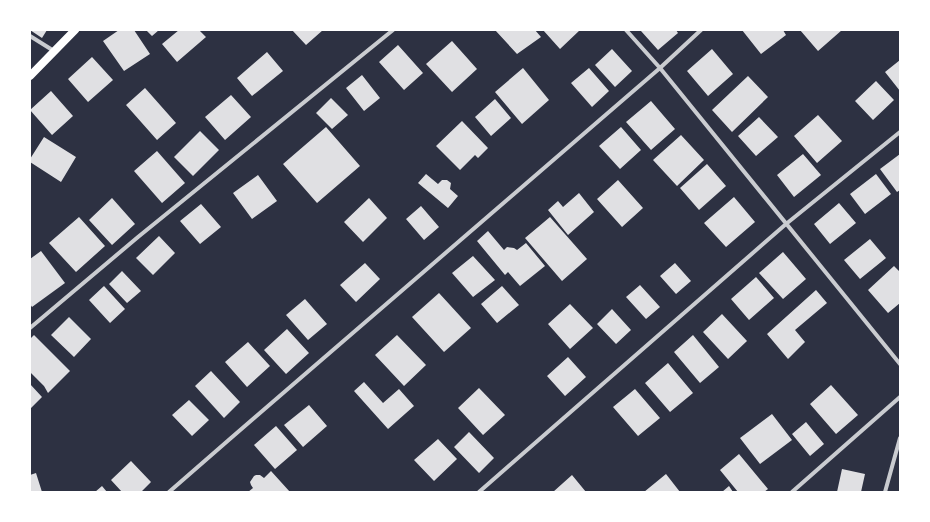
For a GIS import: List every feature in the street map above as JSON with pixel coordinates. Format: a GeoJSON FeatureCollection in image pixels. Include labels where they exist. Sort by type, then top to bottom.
{"type":"FeatureCollection","features":[{"type":"Feature","properties":{"kind":"main road"},"geometry":{"type":"LineString","coordinates":[[30,76],[75,30]]}},
{"type":"Feature","properties":{"kind":"street"},"geometry":{"type":"LineString","coordinates":[[30,328],[138,236],[393,30]]}},
{"type":"Feature","properties":{"kind":"street"},"geometry":{"type":"LineString","coordinates":[[626,30],[660,68],[900,364]]}},
{"type":"Feature","properties":{"kind":"street"},"geometry":{"type":"LineString","coordinates":[[169,492],[660,68],[701,30]]}},
{"type":"Feature","properties":{"kind":"street"},"geometry":{"type":"LineString","coordinates":[[30,36],[54,51]]}},
{"type":"Feature","properties":{"kind":"street"},"geometry":{"type":"LineString","coordinates":[[479,492],[786,224],[900,132]]}},
{"type":"Feature","properties":{"kind":"street"},"geometry":{"type":"LineString","coordinates":[[792,492],[900,397]]}},
{"type":"Feature","properties":{"kind":"street"},"geometry":{"type":"LineString","coordinates":[[885,492],[900,438]]}},
{"type":"Feature","properties":{"kind":"building"},"geometry":{"type":"Polygon","coordinates":[[[30,30],[47,30],[42,38],[30,30]]]}},
{"type":"Feature","properties":{"kind":"building"},"geometry":{"type":"Polygon","coordinates":[[[119,30],[134,30],[150,54],[124,71],[103,41],[119,30]]]}},
{"type":"Feature","properties":{"kind":"building"},"geometry":{"type":"Polygon","coordinates":[[[146,30],[159,30],[152,36],[146,30]]]}},
{"type":"Feature","properties":{"kind":"building"},"geometry":{"type":"Polygon","coordinates":[[[179,30],[199,30],[206,37],[177,62],[162,44],[179,30]]]}},
{"type":"Feature","properties":{"kind":"building"},"geometry":{"type":"Polygon","coordinates":[[[292,30],[323,30],[306,45],[292,30]]]}},
{"type":"Feature","properties":{"kind":"building"},"geometry":{"type":"Polygon","coordinates":[[[495,30],[535,30],[541,37],[517,54],[495,30]]]}},
{"type":"Feature","properties":{"kind":"building"},"geometry":{"type":"Polygon","coordinates":[[[543,30],[580,30],[560,49],[543,30]]]}},
{"type":"Feature","properties":{"kind":"building"},"geometry":{"type":"Polygon","coordinates":[[[676,30],[678,33],[658,50],[641,31],[676,30]]]}},
{"type":"Feature","properties":{"kind":"building"},"geometry":{"type":"Polygon","coordinates":[[[742,30],[783,30],[786,35],[761,54],[742,30]]]}},
{"type":"Feature","properties":{"kind":"building"},"geometry":{"type":"Polygon","coordinates":[[[800,30],[842,30],[818,51],[800,30]]]}},
{"type":"Feature","properties":{"kind":"building"},"geometry":{"type":"Polygon","coordinates":[[[452,41],[477,69],[452,92],[426,64],[452,41]]]}},
{"type":"Feature","properties":{"kind":"building"},"geometry":{"type":"Polygon","coordinates":[[[398,45],[423,73],[404,90],[379,62],[398,45]]]}},
{"type":"Feature","properties":{"kind":"building"},"geometry":{"type":"Polygon","coordinates":[[[612,49],[632,71],[615,87],[595,65],[612,49]]]}},
{"type":"Feature","properties":{"kind":"building"},"geometry":{"type":"Polygon","coordinates":[[[712,49],[733,74],[708,96],[687,71],[712,49]]]}},
{"type":"Feature","properties":{"kind":"building"},"geometry":{"type":"Polygon","coordinates":[[[267,52],[283,71],[252,96],[237,78],[267,52]]]}},
{"type":"Feature","properties":{"kind":"building"},"geometry":{"type":"Polygon","coordinates":[[[92,57],[113,80],[88,102],[68,79],[92,57]]]}},
{"type":"Feature","properties":{"kind":"building"},"geometry":{"type":"Polygon","coordinates":[[[900,60],[900,91],[885,72],[900,60]]]}},
{"type":"Feature","properties":{"kind":"building"},"geometry":{"type":"Polygon","coordinates":[[[523,68],[549,100],[522,124],[495,92],[523,68]]]}},
{"type":"Feature","properties":{"kind":"building"},"geometry":{"type":"Polygon","coordinates":[[[589,68],[609,91],[592,107],[571,83],[589,68]]]}},
{"type":"Feature","properties":{"kind":"building"},"geometry":{"type":"Polygon","coordinates":[[[362,75],[380,98],[364,111],[346,88],[362,75]]]}},
{"type":"Feature","properties":{"kind":"building"},"geometry":{"type":"Polygon","coordinates":[[[748,76],[768,97],[732,132],[712,110],[748,76]]]}},
{"type":"Feature","properties":{"kind":"building"},"geometry":{"type":"Polygon","coordinates":[[[876,81],[894,100],[873,120],[855,101],[876,81]]]}},
{"type":"Feature","properties":{"kind":"building"},"geometry":{"type":"Polygon","coordinates":[[[145,88],[176,123],[157,140],[126,105],[145,88]]]}},
{"type":"Feature","properties":{"kind":"building"},"geometry":{"type":"Polygon","coordinates":[[[51,91],[73,116],[52,135],[30,110],[51,91]]]}},
{"type":"Feature","properties":{"kind":"building"},"geometry":{"type":"Polygon","coordinates":[[[231,95],[251,117],[225,140],[205,117],[231,95]]]}},
{"type":"Feature","properties":{"kind":"building"},"geometry":{"type":"Polygon","coordinates":[[[331,98],[348,115],[332,129],[316,113],[331,98]]]}},
{"type":"Feature","properties":{"kind":"building"},"geometry":{"type":"Polygon","coordinates":[[[495,99],[511,118],[491,136],[475,117],[495,99]]]}},
{"type":"Feature","properties":{"kind":"building"},"geometry":{"type":"Polygon","coordinates":[[[651,101],[675,129],[651,150],[626,122],[651,101]]]}},
{"type":"Feature","properties":{"kind":"building"},"geometry":{"type":"Polygon","coordinates":[[[818,115],[842,141],[817,163],[794,136],[818,115]]]}},
{"type":"Feature","properties":{"kind":"building"},"geometry":{"type":"Polygon","coordinates":[[[759,117],[778,137],[756,156],[738,136],[759,117]]]}},
{"type":"Feature","properties":{"kind":"building"},"geometry":{"type":"Polygon","coordinates":[[[462,121],[488,148],[478,158],[475,155],[460,170],[436,146],[462,121]]]}},
{"type":"Feature","properties":{"kind":"building"},"geometry":{"type":"Polygon","coordinates":[[[326,127],[360,166],[317,203],[283,164],[326,127]]]}},
{"type":"Feature","properties":{"kind":"building"},"geometry":{"type":"Polygon","coordinates":[[[621,127],[641,150],[620,169],[599,146],[621,127]]]}},
{"type":"Feature","properties":{"kind":"building"},"geometry":{"type":"Polygon","coordinates":[[[200,131],[219,150],[193,176],[174,157],[200,131]]]}},
{"type":"Feature","properties":{"kind":"building"},"geometry":{"type":"Polygon","coordinates":[[[681,135],[704,160],[677,186],[653,160],[681,135]]]}},
{"type":"Feature","properties":{"kind":"building"},"geometry":{"type":"Polygon","coordinates":[[[44,137],[76,157],[61,182],[30,162],[30,159],[44,137]]]}},
{"type":"Feature","properties":{"kind":"building"},"geometry":{"type":"Polygon","coordinates":[[[157,151],[185,183],[162,203],[134,171],[157,151]]]}},
{"type":"Feature","properties":{"kind":"building"},"geometry":{"type":"Polygon","coordinates":[[[803,154],[821,175],[794,197],[777,175],[803,154]]]}},
{"type":"Feature","properties":{"kind":"building"},"geometry":{"type":"Polygon","coordinates":[[[900,154],[900,190],[897,192],[880,169],[900,154]]]}},
{"type":"Feature","properties":{"kind":"building"},"geometry":{"type":"Polygon","coordinates":[[[707,164],[726,186],[699,210],[680,188],[707,164]]]}},
{"type":"Feature","properties":{"kind":"building"},"geometry":{"type":"Polygon","coordinates":[[[426,174],[438,184],[442,180],[447,180],[451,183],[450,189],[458,196],[448,208],[418,183],[426,174]]]}},
{"type":"Feature","properties":{"kind":"building"},"geometry":{"type":"Polygon","coordinates":[[[876,174],[891,194],[865,214],[850,194],[876,174]]]}},
{"type":"Feature","properties":{"kind":"building"},"geometry":{"type":"Polygon","coordinates":[[[258,175],[277,201],[252,219],[233,193],[258,175]]]}},
{"type":"Feature","properties":{"kind":"building"},"geometry":{"type":"Polygon","coordinates":[[[618,180],[643,208],[622,227],[597,199],[618,180]]]}},
{"type":"Feature","properties":{"kind":"building"},"geometry":{"type":"Polygon","coordinates":[[[579,193],[594,212],[568,235],[548,210],[558,201],[563,207],[579,193]]]}},
{"type":"Feature","properties":{"kind":"building"},"geometry":{"type":"Polygon","coordinates":[[[734,197],[755,222],[726,247],[704,223],[734,197]]]}},
{"type":"Feature","properties":{"kind":"building"},"geometry":{"type":"Polygon","coordinates":[[[112,198],[135,224],[112,245],[89,220],[112,198]]]}},
{"type":"Feature","properties":{"kind":"building"},"geometry":{"type":"Polygon","coordinates":[[[369,198],[387,218],[363,242],[344,222],[369,198]]]}},
{"type":"Feature","properties":{"kind":"building"},"geometry":{"type":"Polygon","coordinates":[[[839,203],[856,223],[830,244],[814,224],[839,203]]]}},
{"type":"Feature","properties":{"kind":"building"},"geometry":{"type":"Polygon","coordinates":[[[201,204],[221,227],[200,244],[180,221],[201,204]]]}},
{"type":"Feature","properties":{"kind":"building"},"geometry":{"type":"Polygon","coordinates":[[[421,206],[439,227],[424,240],[406,219],[421,206]]]}},
{"type":"Feature","properties":{"kind":"building"},"geometry":{"type":"Polygon","coordinates":[[[79,217],[105,246],[76,272],[49,243],[79,217]]]}},
{"type":"Feature","properties":{"kind":"building"},"geometry":{"type":"Polygon","coordinates":[[[550,217],[587,259],[562,281],[525,238],[550,217]]]}},
{"type":"Feature","properties":{"kind":"building"},"geometry":{"type":"Polygon","coordinates":[[[488,231],[504,250],[507,247],[517,250],[526,243],[545,266],[520,286],[508,272],[505,275],[477,241],[488,231]]]}},
{"type":"Feature","properties":{"kind":"building"},"geometry":{"type":"Polygon","coordinates":[[[159,236],[175,253],[153,275],[136,258],[159,236]]]}},
{"type":"Feature","properties":{"kind":"building"},"geometry":{"type":"Polygon","coordinates":[[[870,239],[886,258],[860,279],[844,260],[870,239]]]}},
{"type":"Feature","properties":{"kind":"building"},"geometry":{"type":"Polygon","coordinates":[[[41,251],[65,283],[32,307],[30,304],[30,259],[41,251]]]}},
{"type":"Feature","properties":{"kind":"building"},"geometry":{"type":"Polygon","coordinates":[[[783,252],[806,279],[783,299],[759,273],[783,252]]]}},
{"type":"Feature","properties":{"kind":"building"},"geometry":{"type":"Polygon","coordinates":[[[473,256],[495,280],[473,297],[452,273],[473,256]]]}},
{"type":"Feature","properties":{"kind":"building"},"geometry":{"type":"Polygon","coordinates":[[[365,263],[380,279],[356,302],[340,285],[365,263]]]}},
{"type":"Feature","properties":{"kind":"building"},"geometry":{"type":"Polygon","coordinates":[[[675,263],[691,281],[676,294],[660,276],[675,263]]]}},
{"type":"Feature","properties":{"kind":"building"},"geometry":{"type":"Polygon","coordinates":[[[894,266],[900,272],[900,303],[888,313],[868,290],[894,266]]]}},
{"type":"Feature","properties":{"kind":"building"},"geometry":{"type":"Polygon","coordinates":[[[122,271],[141,291],[127,303],[109,284],[122,271]]]}},
{"type":"Feature","properties":{"kind":"building"},"geometry":{"type":"Polygon","coordinates":[[[756,277],[774,298],[749,320],[731,299],[756,277]]]}},
{"type":"Feature","properties":{"kind":"building"},"geometry":{"type":"Polygon","coordinates":[[[640,285],[660,307],[646,319],[626,297],[640,285]]]}},
{"type":"Feature","properties":{"kind":"building"},"geometry":{"type":"Polygon","coordinates":[[[104,286],[125,309],[110,323],[89,300],[104,286]]]}},
{"type":"Feature","properties":{"kind":"building"},"geometry":{"type":"Polygon","coordinates":[[[502,286],[519,305],[497,323],[481,304],[502,286]]]}},
{"type":"Feature","properties":{"kind":"building"},"geometry":{"type":"Polygon","coordinates":[[[816,290],[827,303],[795,330],[805,342],[788,359],[767,334],[816,290]]]}},
{"type":"Feature","properties":{"kind":"building"},"geometry":{"type":"Polygon","coordinates":[[[439,293],[471,328],[444,352],[412,317],[439,293]]]}},
{"type":"Feature","properties":{"kind":"building"},"geometry":{"type":"Polygon","coordinates":[[[305,299],[327,324],[308,340],[286,315],[305,299]]]}},
{"type":"Feature","properties":{"kind":"building"},"geometry":{"type":"Polygon","coordinates":[[[570,304],[593,328],[570,349],[548,324],[570,304]]]}},
{"type":"Feature","properties":{"kind":"building"},"geometry":{"type":"Polygon","coordinates":[[[612,309],[631,330],[616,344],[597,324],[612,309]]]}},
{"type":"Feature","properties":{"kind":"building"},"geometry":{"type":"Polygon","coordinates":[[[722,314],[747,341],[728,359],[703,332],[722,314]]]}},
{"type":"Feature","properties":{"kind":"building"},"geometry":{"type":"Polygon","coordinates":[[[69,317],[91,339],[74,357],[51,335],[69,317]]]}},
{"type":"Feature","properties":{"kind":"building"},"geometry":{"type":"Polygon","coordinates":[[[287,329],[309,353],[286,374],[264,350],[287,329]]]}},
{"type":"Feature","properties":{"kind":"building"},"geometry":{"type":"Polygon","coordinates":[[[34,335],[70,371],[48,393],[44,386],[30,372],[30,339],[34,335]]]}},
{"type":"Feature","properties":{"kind":"building"},"geometry":{"type":"Polygon","coordinates":[[[397,335],[426,365],[404,386],[375,355],[397,335]]]}},
{"type":"Feature","properties":{"kind":"building"},"geometry":{"type":"Polygon","coordinates":[[[693,335],[719,367],[700,383],[674,352],[693,335]]]}},
{"type":"Feature","properties":{"kind":"building"},"geometry":{"type":"Polygon","coordinates":[[[248,342],[270,366],[247,387],[225,362],[248,342]]]}},
{"type":"Feature","properties":{"kind":"building"},"geometry":{"type":"Polygon","coordinates":[[[568,357],[586,377],[565,396],[547,376],[568,357]]]}},
{"type":"Feature","properties":{"kind":"building"},"geometry":{"type":"Polygon","coordinates":[[[668,363],[693,393],[670,412],[645,383],[668,363]]]}},
{"type":"Feature","properties":{"kind":"building"},"geometry":{"type":"Polygon","coordinates":[[[211,371],[240,402],[224,418],[195,386],[211,371]]]}},
{"type":"Feature","properties":{"kind":"building"},"geometry":{"type":"Polygon","coordinates":[[[364,382],[383,403],[399,389],[414,406],[388,429],[354,391],[364,382]]]}},
{"type":"Feature","properties":{"kind":"building"},"geometry":{"type":"Polygon","coordinates":[[[30,384],[42,397],[30,409],[30,384]]]}},
{"type":"Feature","properties":{"kind":"building"},"geometry":{"type":"Polygon","coordinates":[[[831,385],[858,415],[836,434],[810,404],[831,385]]]}},
{"type":"Feature","properties":{"kind":"building"},"geometry":{"type":"Polygon","coordinates":[[[479,388],[505,415],[483,435],[458,408],[479,388]]]}},
{"type":"Feature","properties":{"kind":"building"},"geometry":{"type":"Polygon","coordinates":[[[635,389],[660,418],[638,436],[613,407],[635,389]]]}},
{"type":"Feature","properties":{"kind":"building"},"geometry":{"type":"Polygon","coordinates":[[[189,400],[209,420],[192,436],[172,415],[189,400]]]}},
{"type":"Feature","properties":{"kind":"building"},"geometry":{"type":"Polygon","coordinates":[[[309,405],[327,426],[303,447],[284,425],[309,405]]]}},
{"type":"Feature","properties":{"kind":"building"},"geometry":{"type":"Polygon","coordinates":[[[772,414],[792,440],[760,464],[740,438],[772,414]]]}},
{"type":"Feature","properties":{"kind":"building"},"geometry":{"type":"Polygon","coordinates":[[[806,422],[824,444],[810,456],[792,434],[806,422]]]}},
{"type":"Feature","properties":{"kind":"building"},"geometry":{"type":"Polygon","coordinates":[[[276,426],[297,450],[275,469],[254,445],[276,426]]]}},
{"type":"Feature","properties":{"kind":"building"},"geometry":{"type":"Polygon","coordinates":[[[469,432],[494,458],[479,473],[454,447],[469,432]]]}},
{"type":"Feature","properties":{"kind":"building"},"geometry":{"type":"Polygon","coordinates":[[[438,439],[457,459],[434,481],[414,460],[438,439]]]}},
{"type":"Feature","properties":{"kind":"building"},"geometry":{"type":"Polygon","coordinates":[[[739,454],[768,489],[764,492],[738,492],[720,470],[739,454]]]}},
{"type":"Feature","properties":{"kind":"building"},"geometry":{"type":"Polygon","coordinates":[[[131,461],[151,482],[141,492],[122,492],[111,480],[131,461]]]}},
{"type":"Feature","properties":{"kind":"building"},"geometry":{"type":"Polygon","coordinates":[[[842,469],[865,474],[861,492],[837,492],[842,469]]]}},
{"type":"Feature","properties":{"kind":"building"},"geometry":{"type":"Polygon","coordinates":[[[271,471],[290,492],[248,492],[253,488],[250,482],[254,476],[260,475],[264,478],[271,471]]]}},
{"type":"Feature","properties":{"kind":"building"},"geometry":{"type":"Polygon","coordinates":[[[36,473],[42,492],[30,492],[30,475],[36,473]]]}},
{"type":"Feature","properties":{"kind":"building"},"geometry":{"type":"Polygon","coordinates":[[[666,474],[680,492],[644,492],[666,474]]]}},
{"type":"Feature","properties":{"kind":"building"},"geometry":{"type":"Polygon","coordinates":[[[572,475],[586,492],[553,492],[572,475]]]}},
{"type":"Feature","properties":{"kind":"building"},"geometry":{"type":"Polygon","coordinates":[[[102,486],[107,492],[95,492],[102,486]]]}},
{"type":"Feature","properties":{"kind":"building"},"geometry":{"type":"Polygon","coordinates":[[[729,486],[733,492],[722,492],[729,486]]]}}]}
